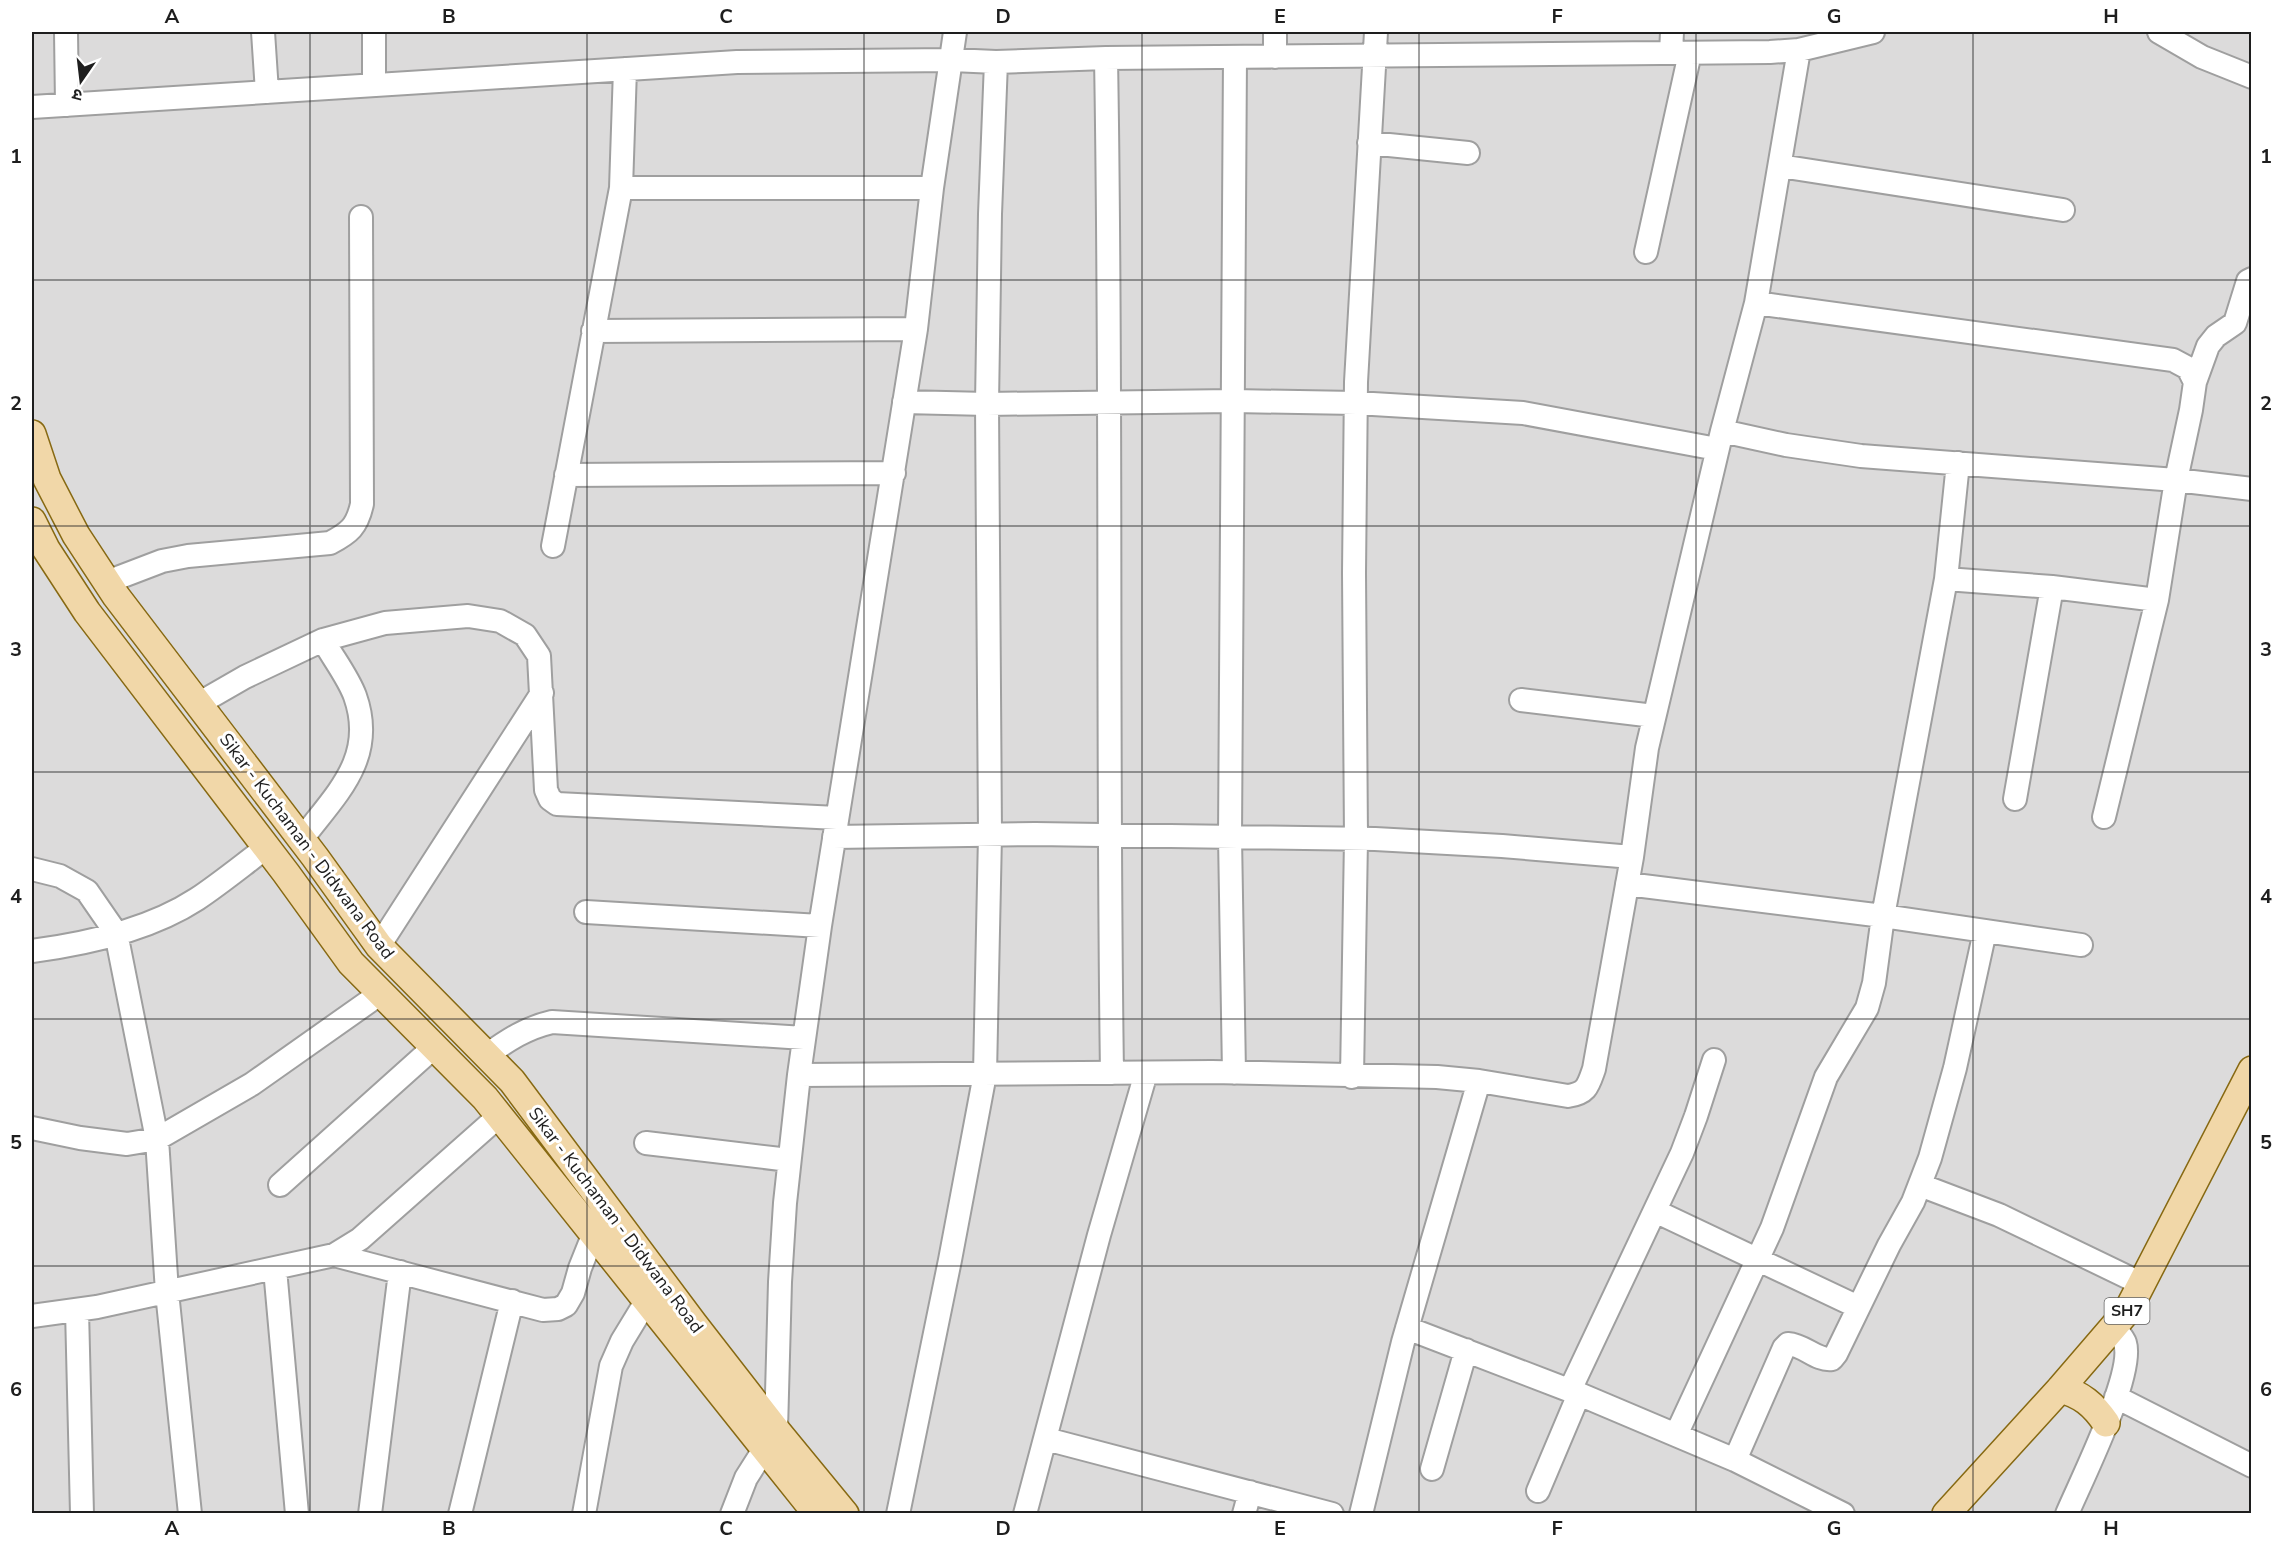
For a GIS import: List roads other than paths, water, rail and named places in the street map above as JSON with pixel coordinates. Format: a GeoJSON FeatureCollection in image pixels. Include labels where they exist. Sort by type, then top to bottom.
{"type":"FeatureCollection","features":[{"type":"Feature","properties":{"kind":"main road","name":"Sikar - Kuchaman - Didwana Road"},"geometry":{"type":"LineString","coordinates":[[32,434],[47,479],[76,535],[107,582],[302,839],[379,946],[512,1081],[771,1439],[817,1514]]}},
{"type":"Feature","properties":{"kind":"main road","name":"Sikar - Kuchaman - Didwana Road"},"geometry":{"type":"LineString","coordinates":[[32,521],[46,549],[87,612],[267,847],[351,963],[485,1098],[647,1300],[771,1439],[845,1514]]}},
{"type":"Feature","properties":{"kind":"main road","name":"SH7"},"geometry":{"type":"LineString","coordinates":[[1946,1514],[2060,1389],[2128,1310],[2252,1070]]}},
{"type":"Feature","properties":{"kind":"main road"},"geometry":{"type":"LineString","coordinates":[[2060,1389],[2072,1392],[2084,1399],[2092,1405],[2106,1423]]}},
{"type":"Feature","properties":{"kind":"street"},"geometry":{"type":"LineString","coordinates":[[66,32],[67,105]]}},
{"type":"Feature","properties":{"kind":"street"},"geometry":{"type":"LineString","coordinates":[[263,32],[267,92]]}},
{"type":"Feature","properties":{"kind":"street"},"geometry":{"type":"LineString","coordinates":[[374,32],[374,85]]}},
{"type":"Feature","properties":{"kind":"street"},"geometry":{"type":"LineString","coordinates":[[732,1514],[746,1478],[771,1439],[789,1160],[799,1075],[820,926],[916,329],[955,32]]}},
{"type":"Feature","properties":{"kind":"street"},"geometry":{"type":"LineString","coordinates":[[1275,32],[1275,57]]}},
{"type":"Feature","properties":{"kind":"street"},"geometry":{"type":"LineString","coordinates":[[1352,1077],[1356,839],[1354,573],[1356,403],[1376,32]]}},
{"type":"Feature","properties":{"kind":"street"},"geometry":{"type":"LineString","coordinates":[[32,107],[738,62],[952,60],[996,62],[1106,58],[1374,56],[1770,42],[1799,50],[1837,36],[1873,32]]}},
{"type":"Feature","properties":{"kind":"street"},"geometry":{"type":"LineString","coordinates":[[2159,32],[2202,57],[2252,77]]}},
{"type":"Feature","properties":{"kind":"street"},"geometry":{"type":"LineString","coordinates":[[1646,252],[1678,46]]}},
{"type":"Feature","properties":{"kind":"street"},"geometry":{"type":"LineString","coordinates":[[799,1075],[1234,1073],[1437,1077],[1479,1081],[1568,1096],[1579,1094],[1587,1087],[1594,1069],[1632,857],[1647,748],[1720,440],[1756,303],[1799,50]]}},
{"type":"Feature","properties":{"kind":"street"},"geometry":{"type":"LineString","coordinates":[[1234,1073],[1230,837],[1235,57]]}},
{"type":"Feature","properties":{"kind":"street"},"geometry":{"type":"LineString","coordinates":[[1106,58],[1110,402],[1108,835],[1112,1073]]}},
{"type":"Feature","properties":{"kind":"street"},"geometry":{"type":"LineString","coordinates":[[897,1514],[950,1260],[985,1074],[990,835],[987,404],[990,214],[996,62]]}},
{"type":"Feature","properties":{"kind":"street"},"geometry":{"type":"LineString","coordinates":[[553,546],[621,188],[624,69]]}},
{"type":"Feature","properties":{"kind":"street"},"geometry":{"type":"LineString","coordinates":[[1369,143],[1468,153]]}},
{"type":"Feature","properties":{"kind":"street"},"geometry":{"type":"LineString","coordinates":[[1780,166],[2063,210]]}},
{"type":"Feature","properties":{"kind":"street"},"geometry":{"type":"LineString","coordinates":[[621,188],[933,188]]}},
{"type":"Feature","properties":{"kind":"street"},"geometry":{"type":"LineString","coordinates":[[107,582],[162,561],[188,556],[330,543],[347,534],[358,519],[362,504],[361,217]]}},
{"type":"Feature","properties":{"kind":"street"},"geometry":{"type":"LineString","coordinates":[[2104,817],[2157,600],[2176,480],[2195,382],[2208,346],[2216,336],[2235,323],[2248,281],[2252,279]]}},
{"type":"Feature","properties":{"kind":"street"},"geometry":{"type":"LineString","coordinates":[[1756,303],[2173,360],[2188,368],[2195,382]]}},
{"type":"Feature","properties":{"kind":"street"},"geometry":{"type":"LineString","coordinates":[[593,331],[916,329]]}},
{"type":"Feature","properties":{"kind":"street"},"geometry":{"type":"LineString","coordinates":[[904,402],[987,404],[1233,401],[1356,403],[1523,413],[1720,440],[1823,451],[2176,480],[2252,489]]}},
{"type":"Feature","properties":{"kind":"street"},"geometry":{"type":"LineString","coordinates":[[1676,1435],[1772,1228],[1826,1077],[1867,1008],[1874,983],[1883,916],[1946,579],[1958,463]]}},
{"type":"Feature","properties":{"kind":"street"},"geometry":{"type":"LineString","coordinates":[[566,475],[894,473]]}},
{"type":"Feature","properties":{"kind":"street"},"geometry":{"type":"LineString","coordinates":[[1946,579],[2052,586],[2157,600]]}},
{"type":"Feature","properties":{"kind":"street"},"geometry":{"type":"LineString","coordinates":[[2015,799],[2052,586]]}},
{"type":"Feature","properties":{"kind":"street"},"geometry":{"type":"LineString","coordinates":[[198,704],[245,677],[323,640],[385,623],[468,616],[500,621],[525,635],[539,656],[546,790],[550,799],[557,804],[836,828],[990,835],[1356,839],[1502,846],[1632,857]]}},
{"type":"Feature","properties":{"kind":"street"},"geometry":{"type":"LineString","coordinates":[[302,839],[350,776],[359,754],[362,726],[355,695],[323,640]]}},
{"type":"Feature","properties":{"kind":"street"},"geometry":{"type":"LineString","coordinates":[[379,946],[542,693]]}},
{"type":"Feature","properties":{"kind":"street"},"geometry":{"type":"LineString","coordinates":[[1521,700],[1654,716]]}},
{"type":"Feature","properties":{"kind":"street"},"geometry":{"type":"LineString","coordinates":[[32,951],[116,933],[157,920],[196,900],[267,847]]}},
{"type":"Feature","properties":{"kind":"street"},"geometry":{"type":"LineString","coordinates":[[32,868],[60,876],[87,891],[116,933],[157,1138],[167,1292],[190,1514]]}},
{"type":"Feature","properties":{"kind":"street"},"geometry":{"type":"LineString","coordinates":[[1627,884],[1883,916],[2081,945]]}},
{"type":"Feature","properties":{"kind":"street"},"geometry":{"type":"LineString","coordinates":[[586,912],[820,926]]}},
{"type":"Feature","properties":{"kind":"street"},"geometry":{"type":"LineString","coordinates":[[1734,1460],[1784,1348],[1788,1344],[1796,1345],[1824,1360],[1832,1359],[1920,1185],[1930,1158],[1955,1068],[1985,931]]}},
{"type":"Feature","properties":{"kind":"street"},"geometry":{"type":"LineString","coordinates":[[32,1128],[80,1138],[127,1144],[157,1138],[252,1084],[381,993]]}},
{"type":"Feature","properties":{"kind":"street"},"geometry":{"type":"LineString","coordinates":[[487,1055],[517,1033],[552,1022],[804,1038]]}},
{"type":"Feature","properties":{"kind":"street"},"geometry":{"type":"LineString","coordinates":[[280,1185],[434,1047]]}},
{"type":"Feature","properties":{"kind":"street"},"geometry":{"type":"LineString","coordinates":[[1538,1491],[1575,1392],[1654,1211],[1686,1144],[1714,1060]]}},
{"type":"Feature","properties":{"kind":"street"},"geometry":{"type":"LineString","coordinates":[[1025,1514],[1099,1235],[1146,1073]]}},
{"type":"Feature","properties":{"kind":"street"},"geometry":{"type":"LineString","coordinates":[[1361,1514],[1407,1328],[1479,1081]]}},
{"type":"Feature","properties":{"kind":"street"},"geometry":{"type":"LineString","coordinates":[[32,1317],[167,1292],[334,1255],[360,1239],[499,1116]]}},
{"type":"Feature","properties":{"kind":"street"},"geometry":{"type":"LineString","coordinates":[[646,1143],[789,1160]]}},
{"type":"Feature","properties":{"kind":"street"},"geometry":{"type":"LineString","coordinates":[[1920,1185],[1999,1215],[2142,1284]]}},
{"type":"Feature","properties":{"kind":"street"},"geometry":{"type":"LineString","coordinates":[[1654,1211],[1858,1307]]}},
{"type":"Feature","properties":{"kind":"street"},"geometry":{"type":"LineString","coordinates":[[334,1255],[543,1310],[558,1309],[566,1305],[573,1293],[594,1233]]}},
{"type":"Feature","properties":{"kind":"street"},"geometry":{"type":"LineString","coordinates":[[275,1269],[297,1514]]}},
{"type":"Feature","properties":{"kind":"street"},"geometry":{"type":"LineString","coordinates":[[370,1514],[400,1272]]}},
{"type":"Feature","properties":{"kind":"street"},"geometry":{"type":"LineString","coordinates":[[584,1514],[611,1366],[622,1341],[647,1300]]}},
{"type":"Feature","properties":{"kind":"street"},"geometry":{"type":"LineString","coordinates":[[460,1514],[512,1301]]}},
{"type":"Feature","properties":{"kind":"street"},"geometry":{"type":"LineString","coordinates":[[77,1310],[82,1514]]}},
{"type":"Feature","properties":{"kind":"street"},"geometry":{"type":"LineString","coordinates":[[2067,1514],[2106,1423],[2124,1372],[2125,1343],[2114,1327]]}},
{"type":"Feature","properties":{"kind":"street"},"geometry":{"type":"LineString","coordinates":[[1407,1328],[1575,1392],[1676,1435],[1734,1460],[1843,1514]]}},
{"type":"Feature","properties":{"kind":"street"},"geometry":{"type":"LineString","coordinates":[[1432,1469],[1466,1350]]}},
{"type":"Feature","properties":{"kind":"street"},"geometry":{"type":"LineString","coordinates":[[2116,1397],[2252,1466]]}},
{"type":"Feature","properties":{"kind":"street"},"geometry":{"type":"LineString","coordinates":[[1046,1439],[1247,1503],[1332,1514]]}}]}
